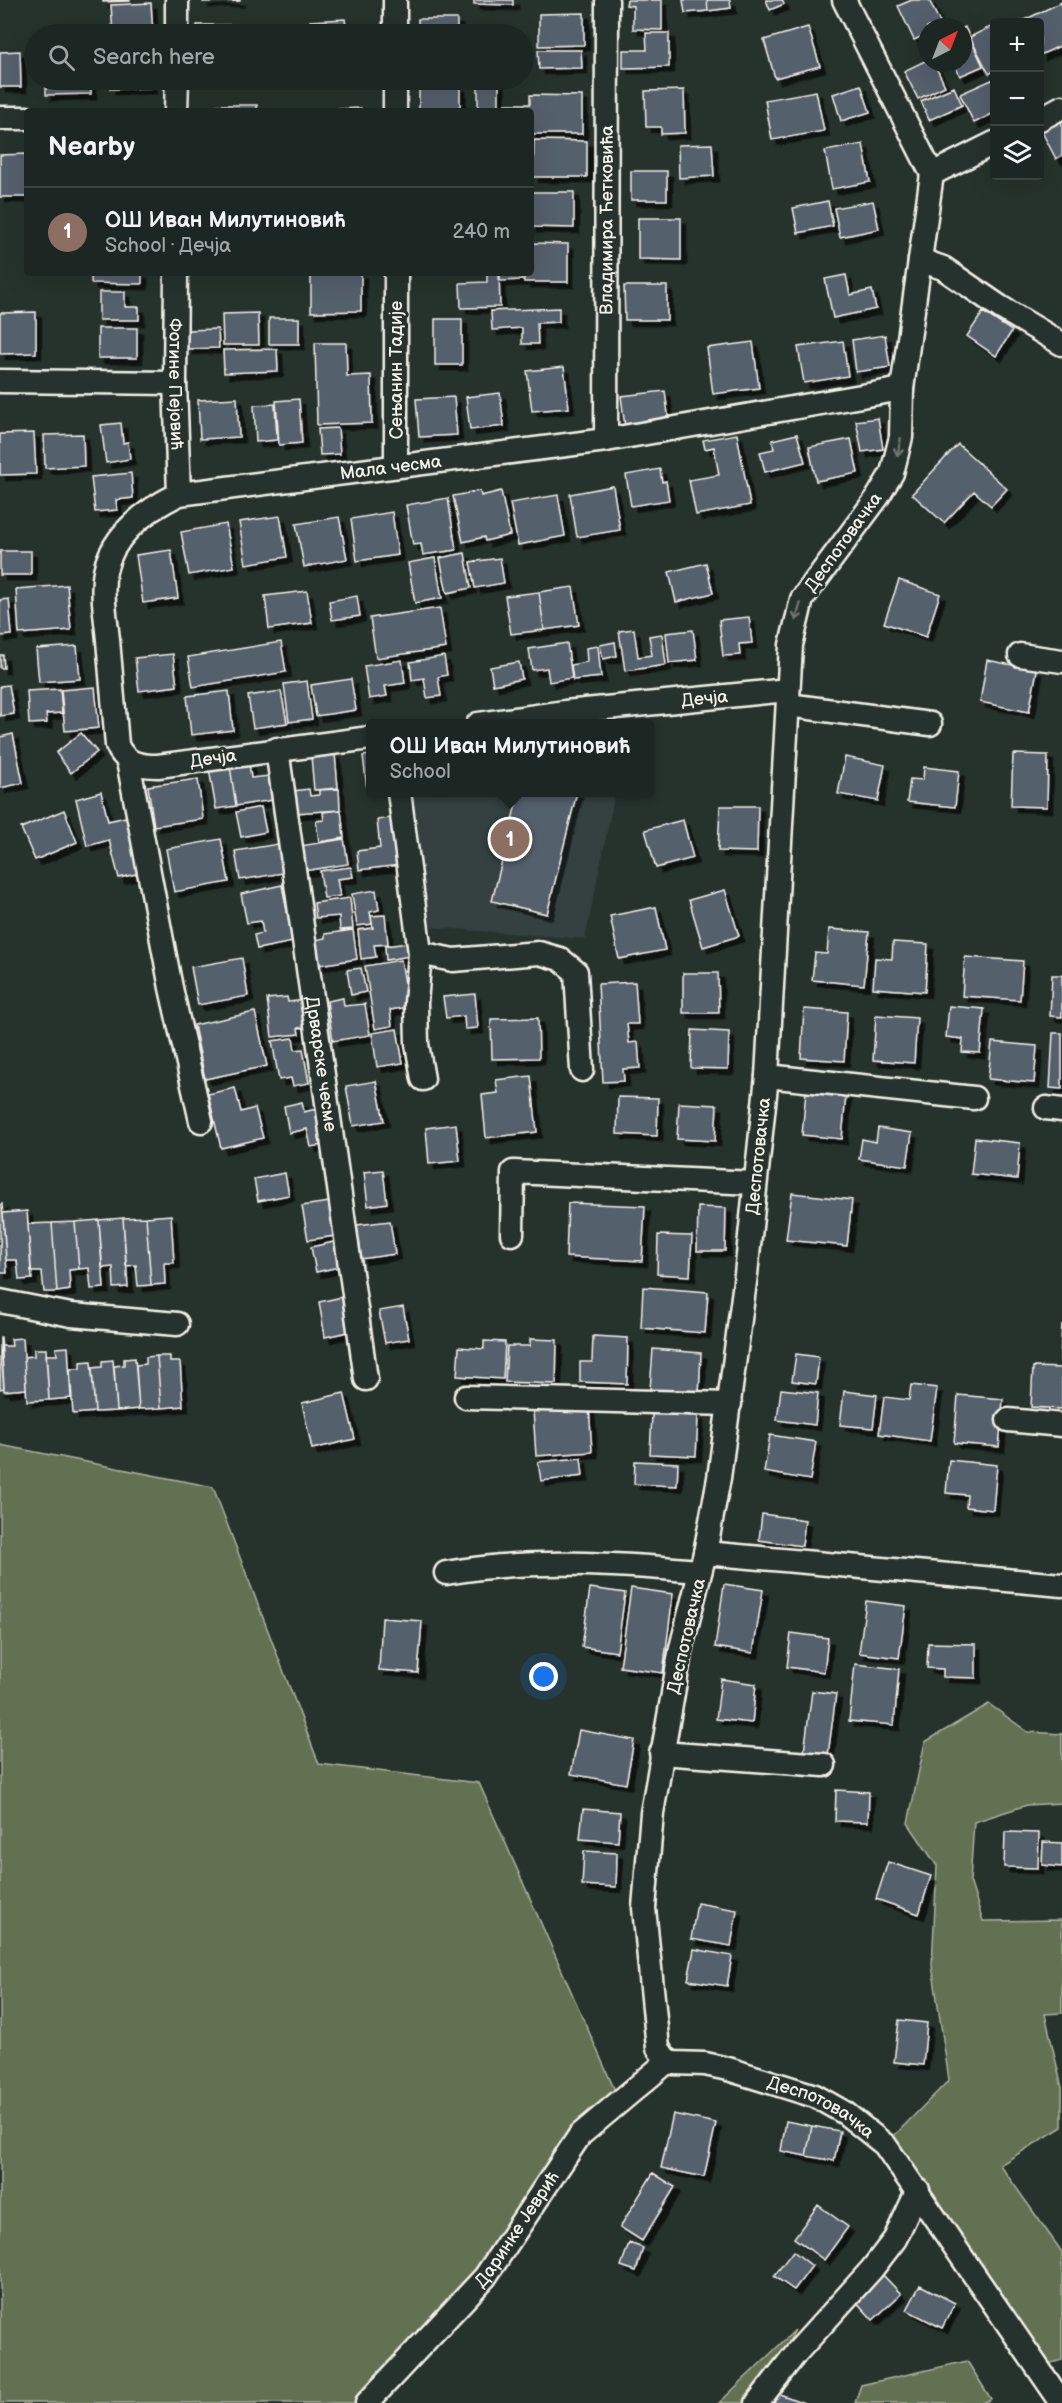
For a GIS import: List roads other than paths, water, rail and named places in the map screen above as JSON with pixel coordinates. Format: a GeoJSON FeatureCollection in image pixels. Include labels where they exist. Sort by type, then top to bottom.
{"type":"FeatureCollection","features":[{"type":"Feature","properties":{"kind":"street"},"geometry":{"type":"LineString","coordinates":[[177,0],[177,24]]}},
{"type":"Feature","properties":{"kind":"street"},"geometry":{"type":"LineString","coordinates":[[395,0],[395,24]]}},
{"type":"Feature","properties":{"kind":"street","name":"Владимира Ћетковића"},"geometry":{"type":"LineString","coordinates":[[606,440],[607,0]]}},
{"type":"Feature","properties":{"kind":"street"},"geometry":{"type":"LineString","coordinates":[[844,0],[932,174],[990,145]]}},
{"type":"Feature","properties":{"kind":"street"},"geometry":{"type":"LineString","coordinates":[[176,108],[177,90]]}},
{"type":"Feature","properties":{"kind":"street"},"geometry":{"type":"LineString","coordinates":[[395,90],[395,108]]}},
{"type":"Feature","properties":{"kind":"street"},"geometry":{"type":"LineString","coordinates":[[1044,117],[1062,107]]}},
{"type":"Feature","properties":{"kind":"street"},"geometry":{"type":"LineString","coordinates":[[0,118],[24,118]]}},
{"type":"Feature","properties":{"kind":"street","name":"Деспотовачка"},"geometry":{"type":"LineString","coordinates":[[932,174],[902,389],[902,437],[892,473],[877,498],[814,580],[799,605],[791,645],[766,1076],[730,1404],[703,1562],[681,1648],[661,1753],[652,1813],[644,1908],[658,2048],[668,2061],[705,2064],[728,2069],[815,2096],[845,2113],[885,2145],[1062,2403]]}},
{"type":"Feature","properties":{"kind":"street"},"geometry":{"type":"LineString","coordinates":[[920,260],[944,268],[1000,307],[1062,344]]}},
{"type":"Feature","properties":{"kind":"street","name":"Фотине Пејовић"},"geometry":{"type":"LineString","coordinates":[[176,276],[179,494]]}},
{"type":"Feature","properties":{"kind":"street","name":"Сењанин Тадије"},"geometry":{"type":"LineString","coordinates":[[396,276],[396,466]]}},
{"type":"Feature","properties":{"kind":"street"},"geometry":{"type":"LineString","coordinates":[[0,381],[176,383]]}},
{"type":"Feature","properties":{"kind":"street","name":"Мала чесма"},"geometry":{"type":"LineString","coordinates":[[201,1121],[171,988],[128,761],[121,754],[117,745],[105,606],[105,572],[115,547],[138,519],[154,506],[179,494],[606,440],[902,389]]}},
{"type":"Feature","properties":{"kind":"street"},"geometry":{"type":"LineString","coordinates":[[1020,656],[1062,661]]}},
{"type":"Feature","properties":{"kind":"street","name":"Дечја"},"geometry":{"type":"LineString","coordinates":[[510,719],[565,712],[788,698],[930,724]]}},
{"type":"Feature","properties":{"kind":"street","name":"Дечја"},"geometry":{"type":"LineString","coordinates":[[128,761],[144,766],[158,766],[366,738]]}},
{"type":"Feature","properties":{"kind":"street","name":"Дрварске чесме"},"geometry":{"type":"LineString","coordinates":[[277,749],[366,1379]]}},
{"type":"Feature","properties":{"kind":"street"},"geometry":{"type":"LineString","coordinates":[[400,797],[420,953],[416,1003],[417,1044],[423,1079]]}},
{"type":"Feature","properties":{"kind":"street"},"geometry":{"type":"LineString","coordinates":[[420,953],[453,960],[539,953],[560,959],[576,972],[582,1070]]}},
{"type":"Feature","properties":{"kind":"street"},"geometry":{"type":"LineString","coordinates":[[766,1076],[974,1098]]}},
{"type":"Feature","properties":{"kind":"street"},"geometry":{"type":"LineString","coordinates":[[512,1234],[513,1172],[755,1182]]}},
{"type":"Feature","properties":{"kind":"street"},"geometry":{"type":"LineString","coordinates":[[0,1301],[71,1315],[177,1324]]}},
{"type":"Feature","properties":{"kind":"street"},"geometry":{"type":"LineString","coordinates":[[466,1397],[730,1404]]}},
{"type":"Feature","properties":{"kind":"street"},"geometry":{"type":"LineString","coordinates":[[1008,1420],[1062,1425]]}},
{"type":"Feature","properties":{"kind":"street"},"geometry":{"type":"LineString","coordinates":[[446,1573],[485,1566],[703,1562],[1062,1585]]}},
{"type":"Feature","properties":{"kind":"street"},"geometry":{"type":"LineString","coordinates":[[661,1753],[824,1765]]}},
{"type":"Feature","properties":{"kind":"street","name":"Даринке Јеврић"},"geometry":{"type":"LineString","coordinates":[[367,2403],[484,2277],[580,2134],[668,2061]]}},
{"type":"Feature","properties":{"kind":"street"},"geometry":{"type":"LineString","coordinates":[[757,2403],[796,2353],[872,2269],[895,2239],[918,2190]]}},
{"type":"Feature","properties":{"kind":"place","name":"ОШ Иван Милутиновић"},"geometry":{"type":"Point","coordinates":[510,839]}}]}
